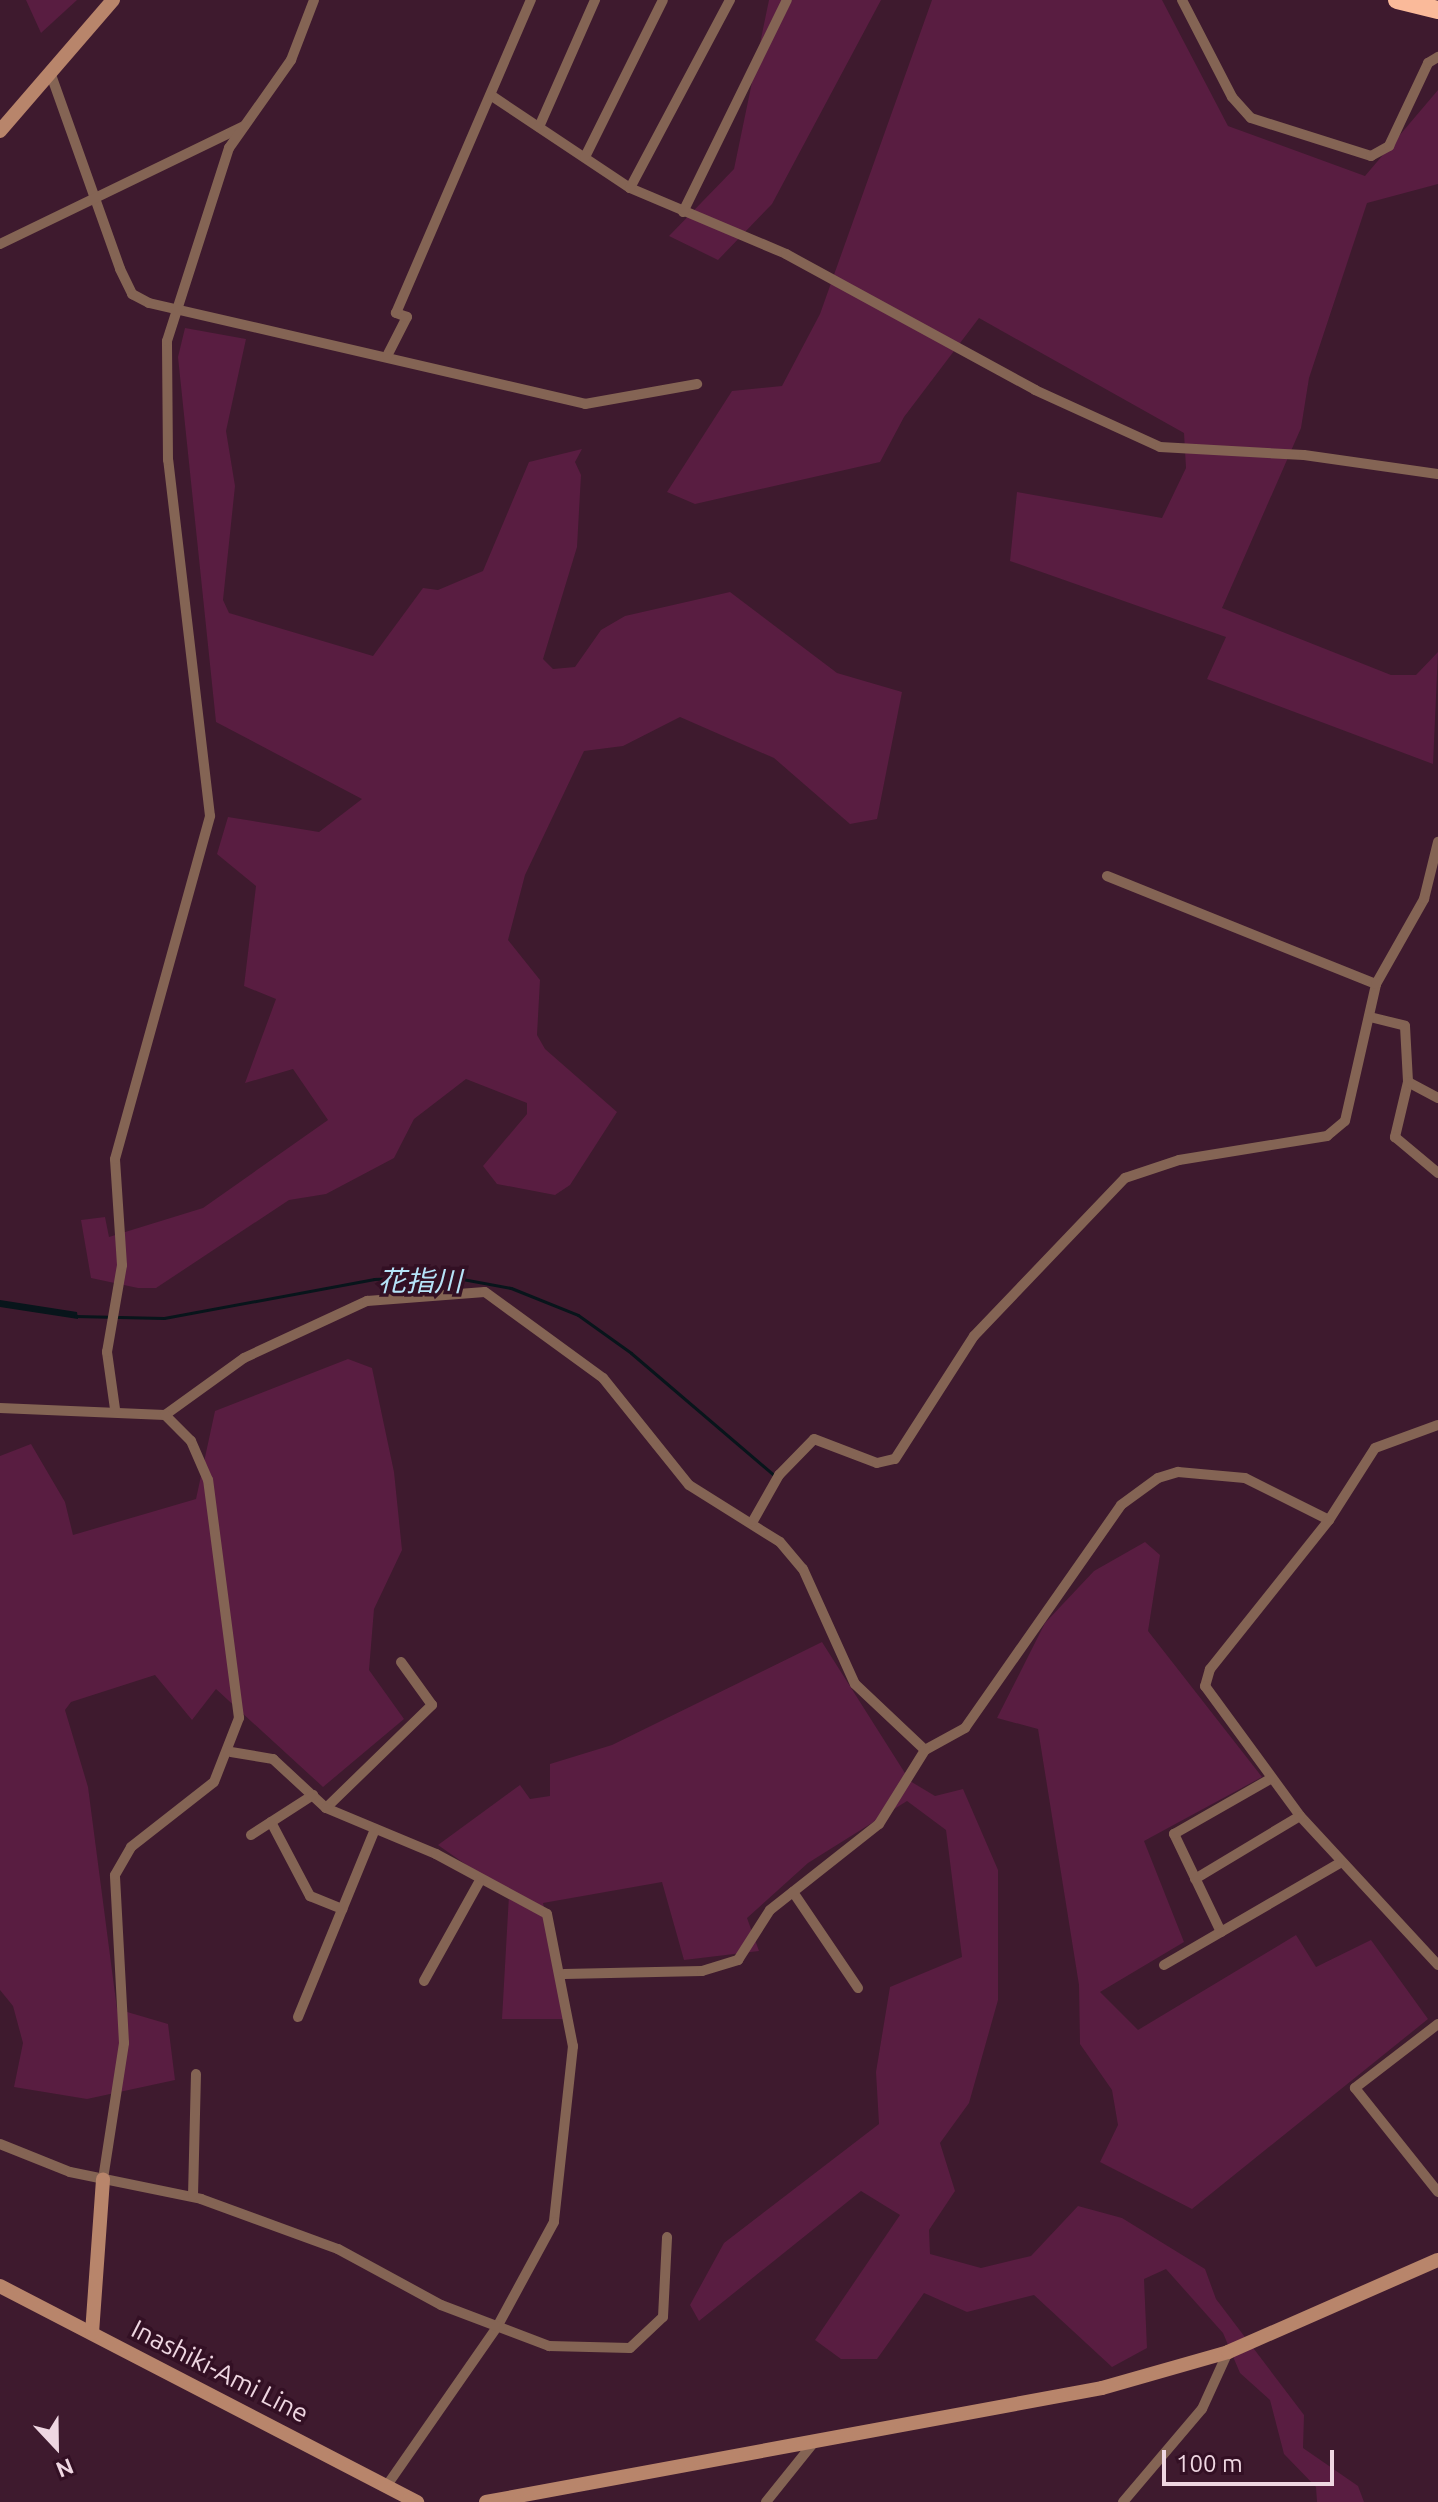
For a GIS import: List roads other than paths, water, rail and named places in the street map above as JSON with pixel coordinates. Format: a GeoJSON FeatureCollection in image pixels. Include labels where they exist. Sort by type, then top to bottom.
{"type":"FeatureCollection","features":[{"type":"Feature","properties":{"kind":"highway"},"geometry":{"type":"LineString","coordinates":[[1397,0],[1438,10]]}},
{"type":"Feature","properties":{"kind":"street"},"geometry":{"type":"LineString","coordinates":[[0,131],[113,0]]}},
{"type":"Feature","properties":{"kind":"street"},"geometry":{"type":"LineString","coordinates":[[115,1409],[107,1352],[122,1265],[115,1159],[210,816],[168,460],[167,341],[220,173],[244,126],[291,60],[314,0]]}},
{"type":"Feature","properties":{"kind":"street"},"geometry":{"type":"LineString","coordinates":[[387,356],[407,317],[396,313],[531,0]]}},
{"type":"Feature","properties":{"kind":"street"},"geometry":{"type":"LineString","coordinates":[[539,127],[595,0]]}},
{"type":"Feature","properties":{"kind":"street"},"geometry":{"type":"LineString","coordinates":[[585,157],[663,0]]}},
{"type":"Feature","properties":{"kind":"street"},"geometry":{"type":"LineString","coordinates":[[630,188],[730,0]]}},
{"type":"Feature","properties":{"kind":"street"},"geometry":{"type":"LineString","coordinates":[[683,212],[787,0]]}},
{"type":"Feature","properties":{"kind":"street"},"geometry":{"type":"LineString","coordinates":[[1182,0],[1232,97],[1251,118],[1371,156],[1389,146],[1428,63],[1438,57]]}},
{"type":"Feature","properties":{"kind":"street"},"geometry":{"type":"LineString","coordinates":[[50,72],[132,294],[175,312],[387,356],[585,404],[697,384]]}},
{"type":"Feature","properties":{"kind":"street"},"geometry":{"type":"LineString","coordinates":[[492,96],[630,188],[786,254],[1035,390],[1160,447],[1304,455],[1438,474]]}},
{"type":"Feature","properties":{"kind":"street"},"geometry":{"type":"LineString","coordinates":[[0,244],[244,126]]}},
{"type":"Feature","properties":{"kind":"street"},"geometry":{"type":"LineString","coordinates":[[753,1521],[779,1475],[814,1439],[877,1463],[895,1459],[974,1336],[1125,1178],[1179,1160],[1327,1136],[1345,1121],[1376,984],[1424,899],[1438,842]]}},
{"type":"Feature","properties":{"kind":"street"},"geometry":{"type":"LineString","coordinates":[[1107,876],[1376,984]]}},
{"type":"Feature","properties":{"kind":"street"},"geometry":{"type":"LineString","coordinates":[[1370,1017],[1405,1026],[1408,1082],[1395,1137],[1438,1173]]}},
{"type":"Feature","properties":{"kind":"street"},"geometry":{"type":"LineString","coordinates":[[1408,1082],[1438,1098]]}},
{"type":"Feature","properties":{"kind":"street"},"geometry":{"type":"LineString","coordinates":[[165,1415],[244,1358],[367,1301],[485,1292],[603,1378],[689,1485],[753,1521],[803,1569],[855,1684],[925,1750]]}},
{"type":"Feature","properties":{"kind":"street"},"geometry":{"type":"LineString","coordinates":[[0,1408],[115,1409],[165,1415],[191,1441],[208,1480],[239,1698],[231,1752],[196,1802],[131,1847],[115,1875],[124,2043],[103,2179],[92,2333]]}},
{"type":"Feature","properties":{"kind":"street"},"geometry":{"type":"LineString","coordinates":[[1438,1425],[1375,1448],[1329,1520],[1204,1679],[1270,1779],[1300,1816],[1340,1863],[1438,1965]]}},
{"type":"Feature","properties":{"kind":"street"},"geometry":{"type":"LineString","coordinates":[[564,1974],[727,1965],[793,1892],[879,1824],[925,1750],[965,1728],[1121,1505],[1158,1478],[1178,1472],[1245,1478],[1329,1520]]}},
{"type":"Feature","properties":{"kind":"street"},"geometry":{"type":"LineString","coordinates":[[326,1808],[432,1705],[401,1662]]}},
{"type":"Feature","properties":{"kind":"street"},"geometry":{"type":"LineString","coordinates":[[231,1752],[273,1759],[326,1808],[436,1854],[479,1882],[547,1914],[564,1974],[574,2066],[554,2222],[497,2327],[387,2485]]}},
{"type":"Feature","properties":{"kind":"street"},"geometry":{"type":"LineString","coordinates":[[1221,1932],[1174,1834],[1270,1779]]}},
{"type":"Feature","properties":{"kind":"street"},"geometry":{"type":"LineString","coordinates":[[251,1835],[313,1795]]}},
{"type":"Feature","properties":{"kind":"street"},"geometry":{"type":"LineString","coordinates":[[1195,1879],[1300,1816]]}},
{"type":"Feature","properties":{"kind":"street"},"geometry":{"type":"LineString","coordinates":[[271,1822],[310,1896],[342,1909]]}},
{"type":"Feature","properties":{"kind":"street"},"geometry":{"type":"LineString","coordinates":[[298,2017],[375,1829]]}},
{"type":"Feature","properties":{"kind":"street"},"geometry":{"type":"LineString","coordinates":[[1164,1965],[1340,1863]]}},
{"type":"Feature","properties":{"kind":"street"},"geometry":{"type":"LineString","coordinates":[[424,1981],[479,1882]]}},
{"type":"Feature","properties":{"kind":"street"},"geometry":{"type":"LineString","coordinates":[[793,1892],[858,1988]]}},
{"type":"Feature","properties":{"kind":"street"},"geometry":{"type":"LineString","coordinates":[[1438,2024],[1355,2088],[1438,2192]]}},
{"type":"Feature","properties":{"kind":"street"},"geometry":{"type":"LineString","coordinates":[[193,2196],[196,2074]]}},
{"type":"Feature","properties":{"kind":"street"},"geometry":{"type":"LineString","coordinates":[[0,2144],[103,2179],[193,2196],[338,2249],[497,2327],[549,2346],[630,2348],[663,2317],[667,2237]]}},
{"type":"Feature","properties":{"kind":"street"},"geometry":{"type":"LineString","coordinates":[[486,2502],[1102,2388],[1228,2352],[1438,2260]]}},
{"type":"Feature","properties":{"kind":"street","name":"Inashiki-Ami Line"},"geometry":{"type":"LineString","coordinates":[[0,2286],[414,2500]]}},
{"type":"Feature","properties":{"kind":"street"},"geometry":{"type":"LineString","coordinates":[[1123,2502],[1202,2409],[1228,2352]]}},
{"type":"Feature","properties":{"kind":"street"},"geometry":{"type":"LineString","coordinates":[[766,2502],[815,2441]]}},
{"type":"Feature","properties":{"kind":"street"},"geometry":{"type":"LineString","coordinates":[[393,2502],[414,2500]]}},
{"type":"Feature","properties":{"kind":"waterway","name":"花指川"},"geometry":{"type":"LineString","coordinates":[[75,1316],[164,1318],[374,1279],[446,1276],[511,1288],[578,1315],[631,1353],[774,1475]]}}]}
